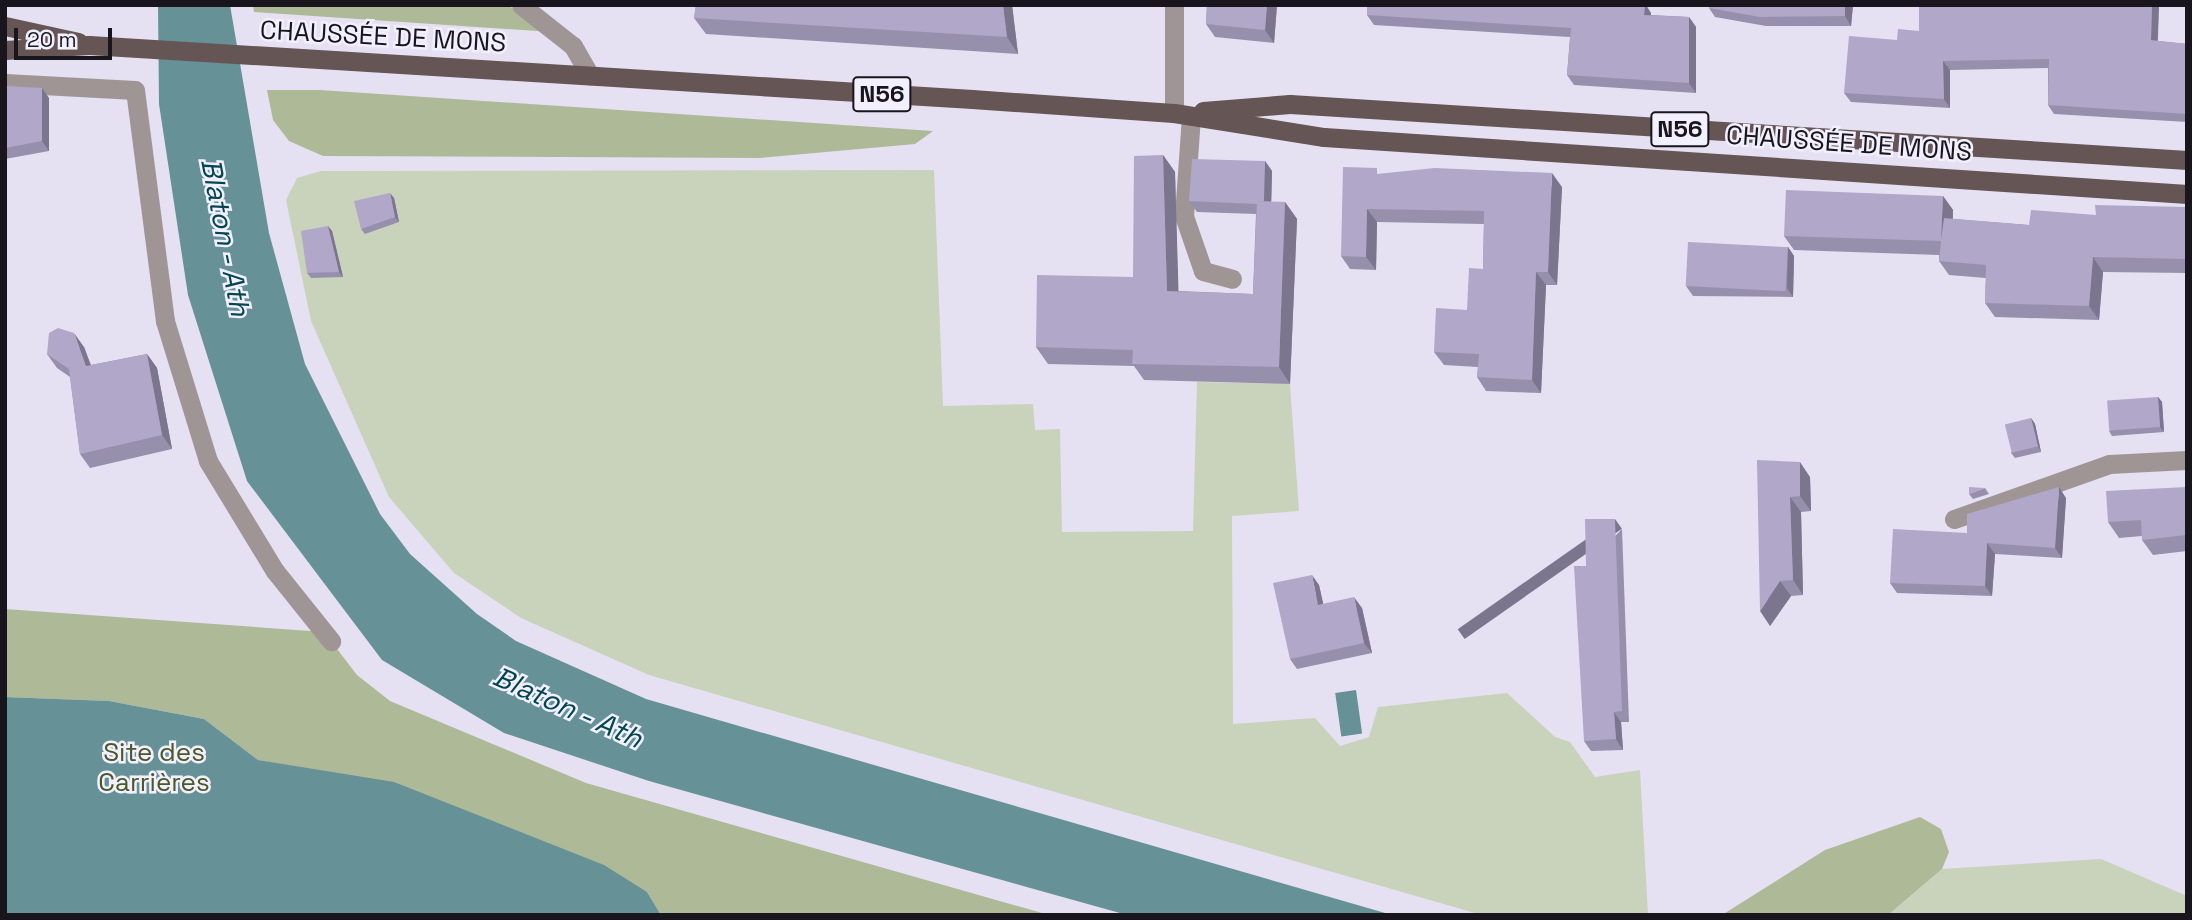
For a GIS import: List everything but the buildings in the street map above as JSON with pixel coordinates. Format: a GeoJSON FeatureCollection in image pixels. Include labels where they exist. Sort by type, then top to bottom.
{"type":"FeatureCollection","features":[{"type":"Feature","properties":{"kind":"main road","name":"CHAUSSÉE DE MONS"},"geometry":{"type":"LineString","coordinates":[[5,26],[89,45]]}},
{"type":"Feature","properties":{"kind":"main road","name":"CHAUSSÉE DE MONS"},"geometry":{"type":"LineString","coordinates":[[5,50],[89,45],[1183,115],[1324,137],[2187,194]]}},
{"type":"Feature","properties":{"kind":"main road","name":"CHAUSSÉE DE MONS"},"geometry":{"type":"LineString","coordinates":[[1183,115],[1290,104],[2187,160]]}},
{"type":"Feature","properties":{"kind":"street","name":"CHAUSSÉE DE MONS"},"geometry":{"type":"LineString","coordinates":[[521,5],[573,46],[590,76]]}},
{"type":"Feature","properties":{"kind":"street"},"geometry":{"type":"LineString","coordinates":[[1174,5],[1183,115],[1184,216],[1203,271],[1232,279]]}},
{"type":"Feature","properties":{"kind":"street"},"geometry":{"type":"LineString","coordinates":[[5,83],[135,90],[165,321],[208,461],[275,571],[331,641]]}},
{"type":"Feature","properties":{"kind":"street"},"geometry":{"type":"LineString","coordinates":[[1954,519],[2109,464],[2187,460]]}},
{"type":"Feature","properties":{"kind":"shaded area"},"geometry":{"type":"Polygon","coordinates":[[[253,5],[507,5],[552,32],[254,12],[253,5]]]}},
{"type":"Feature","properties":{"kind":"shaded area"},"geometry":{"type":"Polygon","coordinates":[[[267,90],[320,90],[933,131],[915,144],[760,158],[323,156],[289,141],[273,120],[267,90]]]}},
{"type":"Feature","properties":{"kind":"shaded area"},"geometry":{"type":"Polygon","coordinates":[[[934,170],[943,406],[1033,404],[1035,430],[1060,429],[1062,532],[1193,531],[1197,382],[1290,384],[1299,511],[1232,516],[1233,724],[1315,718],[1340,746],[1369,737],[1378,707],[1507,693],[1555,737],[1570,742],[1595,777],[1640,770],[1648,915],[1482,915],[649,675],[521,618],[454,573],[389,497],[311,321],[286,200],[297,178],[321,171],[934,170]]]}},
{"type":"Feature","properties":{"kind":"shaded area"},"geometry":{"type":"Polygon","coordinates":[[[5,609],[324,632],[357,675],[390,701],[586,783],[1049,915],[661,915],[647,892],[323,772],[258,760],[204,719],[109,701],[5,697],[5,609]]]}},
{"type":"Feature","properties":{"kind":"shaded area"},"geometry":{"type":"Polygon","coordinates":[[[1920,817],[1941,829],[1949,852],[1942,869],[1888,915],[1722,915],[1825,850],[1920,817]]]}},
{"type":"Feature","properties":{"kind":"shaded area"},"geometry":{"type":"Polygon","coordinates":[[[2101,859],[2187,896],[2187,915],[1888,915],[1942,869],[2101,859]]]}},
{"type":"Feature","properties":{"kind":"water","name":"Blaton - Ath"},"geometry":{"type":"Polygon","coordinates":[[[158,5],[230,5],[269,233],[305,364],[380,514],[410,554],[477,614],[516,641],[646,699],[1392,915],[1127,915],[649,781],[504,733],[382,660],[247,481],[188,295],[159,104],[158,5]]]}},
{"type":"Feature","properties":{"kind":"water"},"geometry":{"type":"Polygon","coordinates":[[[1356,690],[1362,734],[1341,736],[1335,693],[1356,690]]]}},
{"type":"Feature","properties":{"kind":"water"},"geometry":{"type":"Polygon","coordinates":[[[5,697],[109,701],[204,719],[258,760],[394,782],[604,865],[647,892],[661,915],[5,915],[5,697]]]}},
{"type":"Feature","properties":{"kind":"park label","name":"Site des Carrières"},"geometry":{"type":"Point","coordinates":[154,768]}}]}
